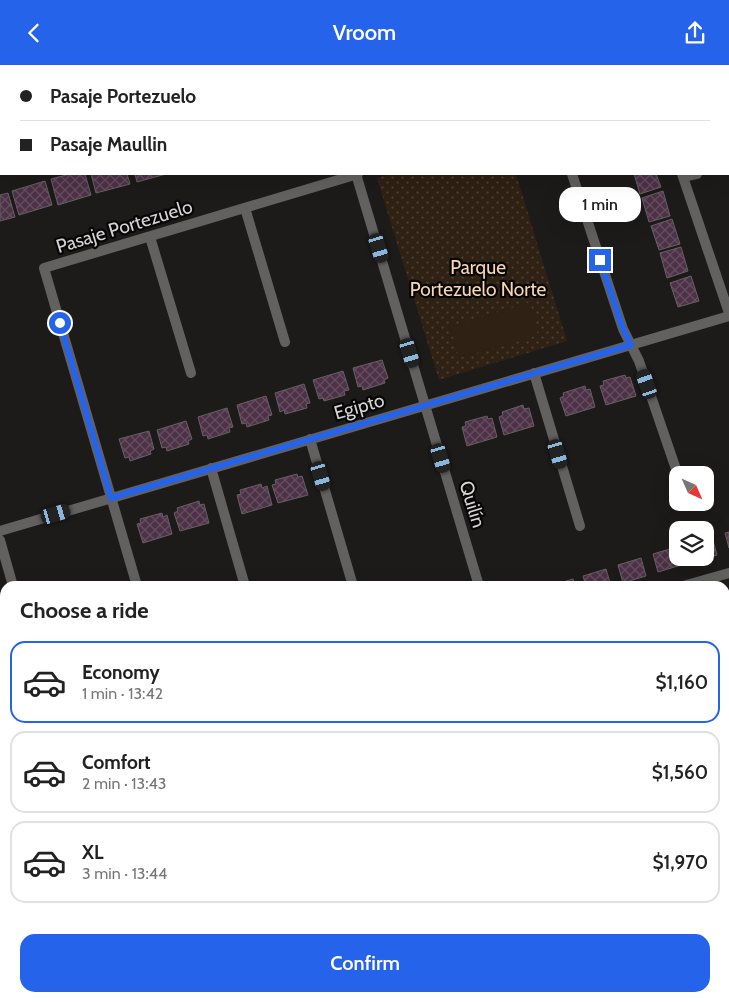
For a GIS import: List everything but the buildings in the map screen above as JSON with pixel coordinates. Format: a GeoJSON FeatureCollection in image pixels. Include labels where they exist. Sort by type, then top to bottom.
{"type":"FeatureCollection","features":[{"type":"Feature","properties":{"kind":"street","name":"Pasaje Portezuelo"},"geometry":{"type":"LineString","coordinates":[[111,498],[44,269],[354,175]]}},
{"type":"Feature","properties":{"kind":"street","name":"Quilín"},"geometry":{"type":"LineString","coordinates":[[357,175],[478,581]]}},
{"type":"Feature","properties":{"kind":"street"},"geometry":{"type":"LineString","coordinates":[[572,175],[623,329],[639,361],[675,466]]}},
{"type":"Feature","properties":{"kind":"street"},"geometry":{"type":"LineString","coordinates":[[683,175],[729,315]]}},
{"type":"Feature","properties":{"kind":"street"},"geometry":{"type":"LineString","coordinates":[[245,208],[285,342]]}},
{"type":"Feature","properties":{"kind":"street"},"geometry":{"type":"LineString","coordinates":[[150,237],[191,373]]}},
{"type":"Feature","properties":{"kind":"street","name":"Egipto"},"geometry":{"type":"LineString","coordinates":[[0,531],[729,315]]}},
{"type":"Feature","properties":{"kind":"street"},"geometry":{"type":"LineString","coordinates":[[534,373],[580,526]]}},
{"type":"Feature","properties":{"kind":"street"},"geometry":{"type":"LineString","coordinates":[[310,439],[352,581]]}},
{"type":"Feature","properties":{"kind":"street"},"geometry":{"type":"LineString","coordinates":[[211,468],[244,581]]}},
{"type":"Feature","properties":{"kind":"street"},"geometry":{"type":"LineString","coordinates":[[111,498],[136,581]]}},
{"type":"Feature","properties":{"kind":"street"},"geometry":{"type":"LineString","coordinates":[[0,540],[12,581]]}},
{"type":"Feature","properties":{"kind":"street"},"geometry":{"type":"LineString","coordinates":[[701,581],[729,573]]}},
{"type":"Feature","properties":{"kind":"green space","name":"Parque Portezuelo Norte"},"geometry":{"type":"Polygon","coordinates":[[[387,175],[516,175],[567,341],[439,380],[377,178],[387,175]]]}},
{"type":"Feature","properties":{"kind":"green space"},"geometry":{"type":"Polygon","coordinates":[[[530,302],[538,335],[459,358],[450,327],[530,302]]]}},
{"type":"Feature","properties":{"kind":"route"},"geometry":{"type":"LineString","coordinates":[[60,323],[111,498],[631,345],[623,329],[600,260]]}}]}
